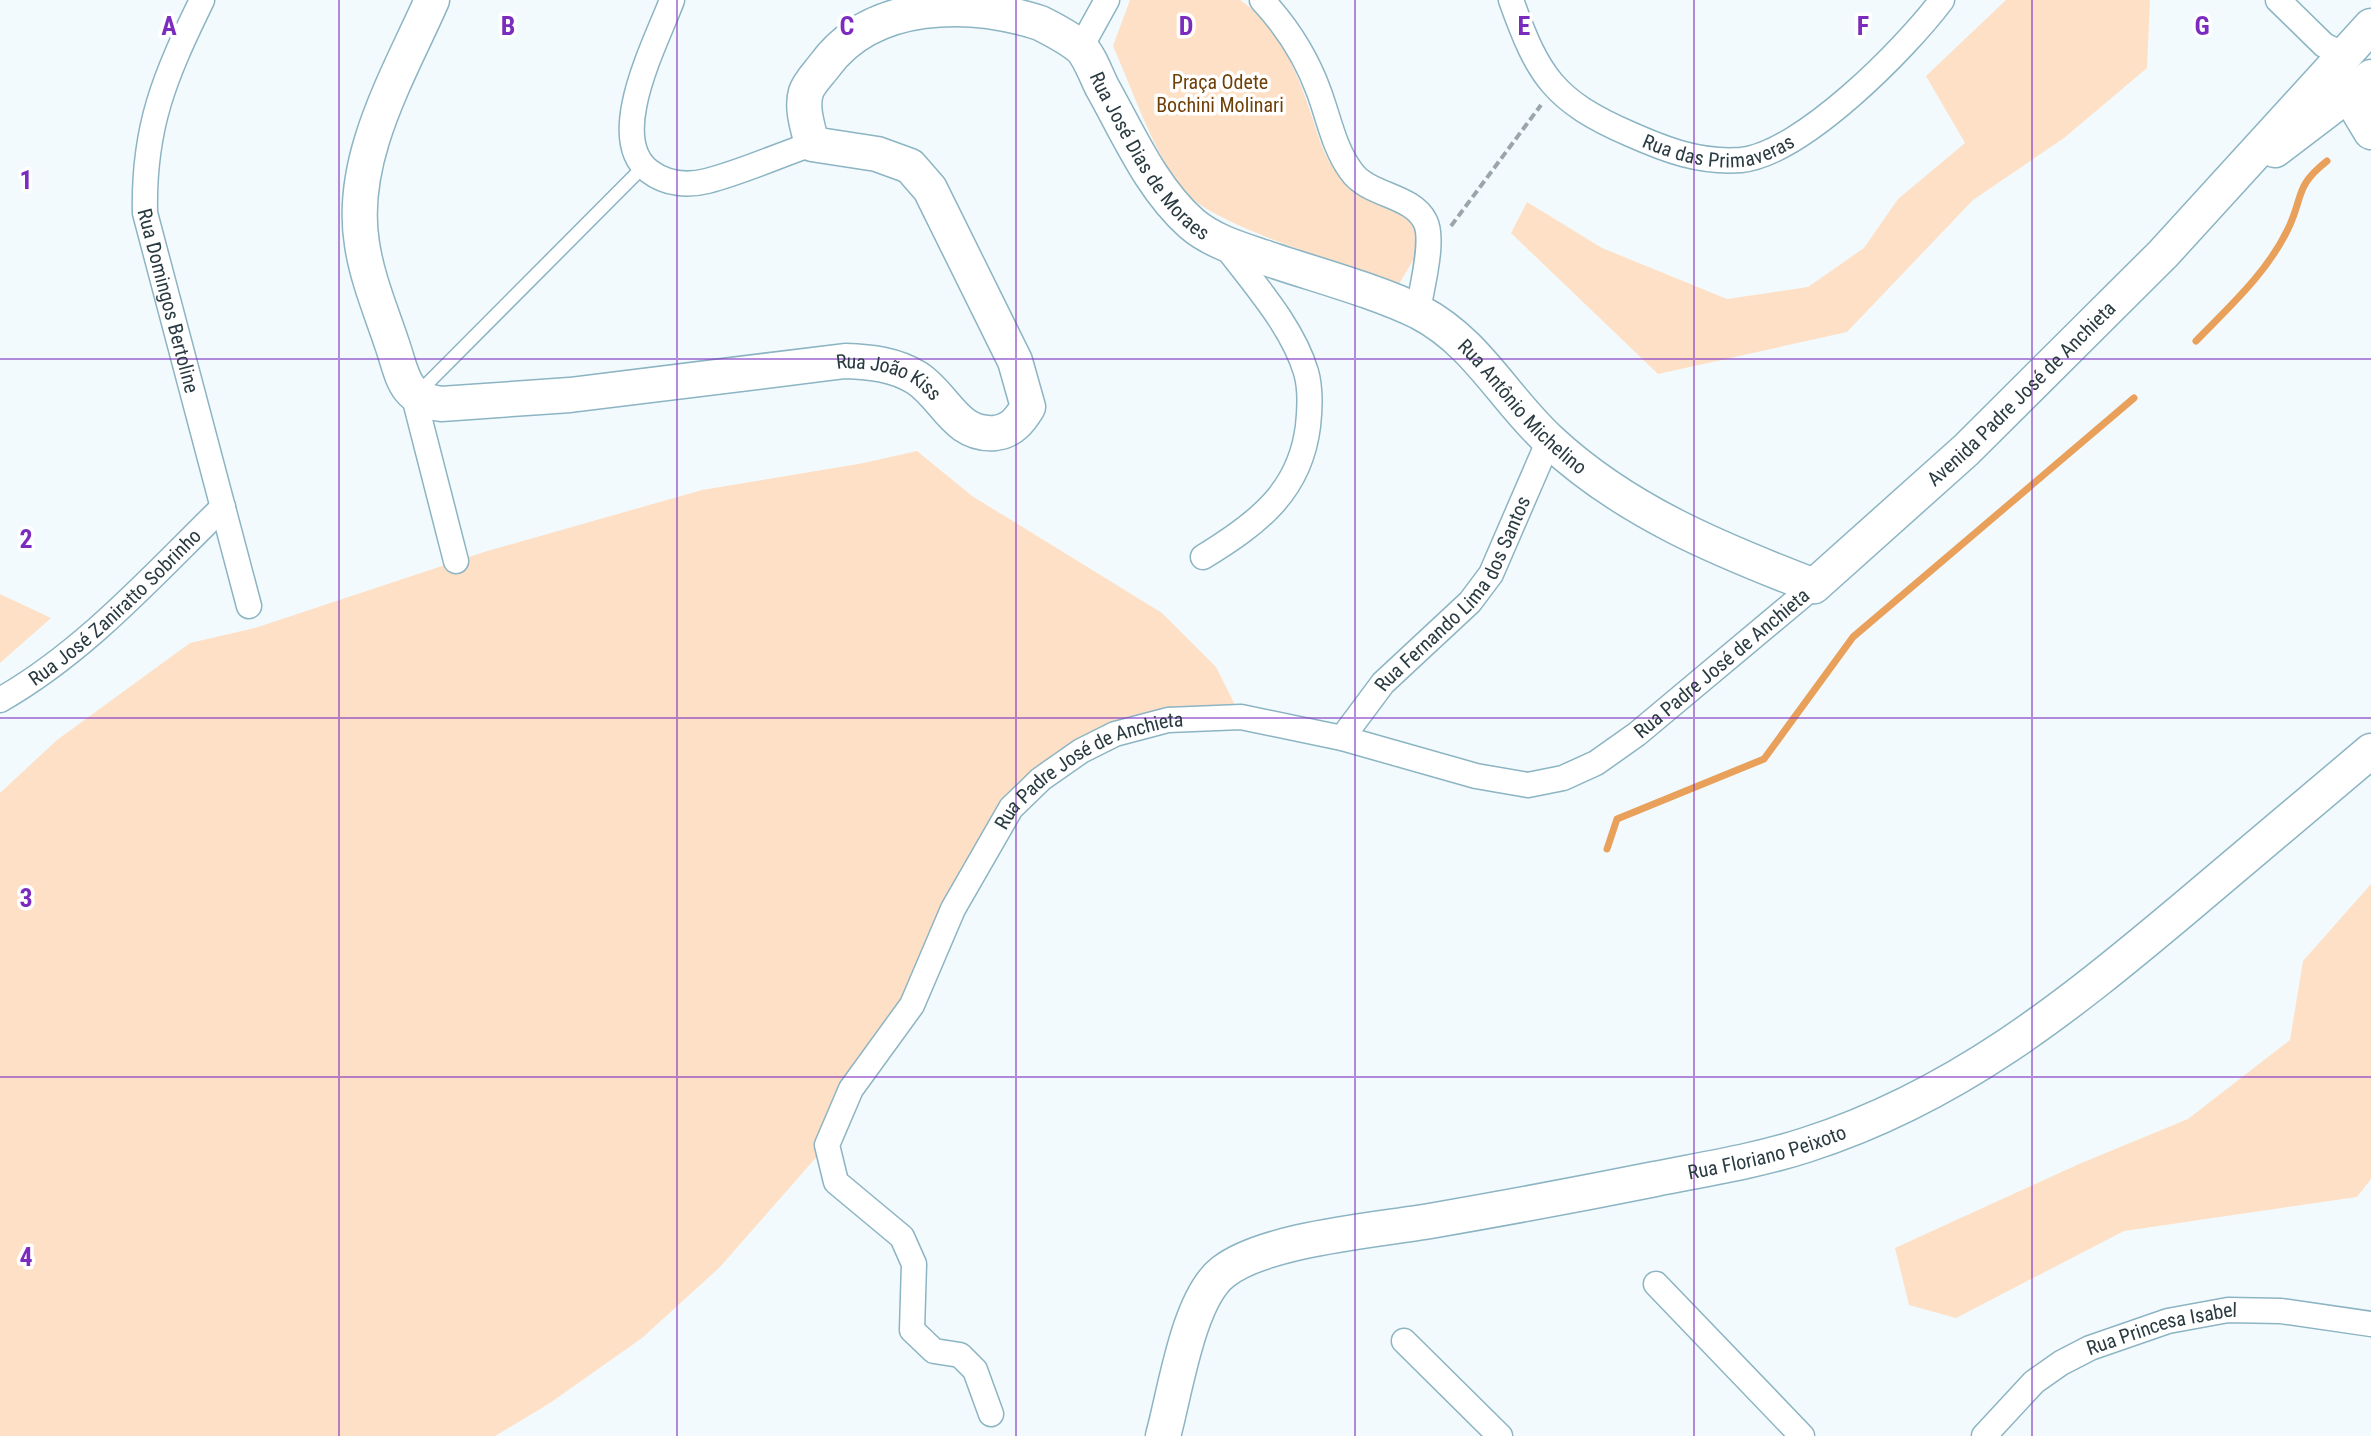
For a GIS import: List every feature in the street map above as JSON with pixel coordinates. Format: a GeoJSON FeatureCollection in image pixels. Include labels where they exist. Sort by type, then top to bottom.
{"type":"FeatureCollection","features":[{"type":"Feature","properties":{"kind":"street","name":"Rua Domingos Bertoline"},"geometry":{"type":"LineString","coordinates":[[202,0],[174,58],[153,115],[144,168],[145,213],[249,606]]}},
{"type":"Feature","properties":{"kind":"street"},"geometry":{"type":"LineString","coordinates":[[432,0],[367,151],[360,203],[361,243],[404,381],[414,397],[456,561]]}},
{"type":"Feature","properties":{"kind":"street"},"geometry":{"type":"LineString","coordinates":[[643,167],[633,149],[630,126],[635,99],[672,0]]}},
{"type":"Feature","properties":{"kind":"street"},"geometry":{"type":"LineString","coordinates":[[1081,47],[1107,0]]}},
{"type":"Feature","properties":{"kind":"street"},"geometry":{"type":"LineString","coordinates":[[1262,0],[1285,25],[1303,55],[1335,140],[1353,175],[1412,208],[1425,219],[1429,241],[1418,311]]}},
{"type":"Feature","properties":{"kind":"street","name":"Rua das Primaveras"},"geometry":{"type":"LineString","coordinates":[[1511,0],[1535,61],[1553,89],[1573,106],[1672,153],[1714,160],[1745,160],[1773,149],[1815,124],[1918,32],[1942,0]]}},
{"type":"Feature","properties":{"kind":"street"},"geometry":{"type":"LineString","coordinates":[[2278,0],[2365,84],[2371,132]]}},
{"type":"Feature","properties":{"kind":"street","name":"Rua José Dias de Moraes"},"geometry":{"type":"LineString","coordinates":[[812,144],[805,114],[806,92],[836,50],[874,22],[917,7],[955,1],[1001,9],[1040,24],[1081,47],[1150,172],[1171,203],[1194,226],[1224,244],[1285,329],[1305,371],[1311,404],[1305,450],[1290,485],[1269,512],[1247,530],[1203,557]]}},
{"type":"Feature","properties":{"kind":"street"},"geometry":{"type":"LineString","coordinates":[[2221,192],[2333,56],[2371,26]]}},
{"type":"Feature","properties":{"kind":"street"},"geometry":{"type":"LineString","coordinates":[[2221,192],[2365,84]]}},
{"type":"Feature","properties":{"kind":"street","name":"Rua João Kiss"},"geometry":{"type":"LineString","coordinates":[[414,397],[441,404],[570,395],[845,361],[878,363],[900,369],[921,380],[964,426],[979,434],[1001,432],[1019,423],[1028,407],[1015,361],[930,189],[910,166],[877,154],[812,144],[706,181],[679,184],[658,178],[643,167]]}},
{"type":"Feature","properties":{"kind":"street","name":"Avenida Padre José de Anchieta"},"geometry":{"type":"LineString","coordinates":[[1814,586],[1966,450],[2221,192]]}},
{"type":"Feature","properties":{"kind":"street","name":"Rua Antônio Michelino"},"geometry":{"type":"LineString","coordinates":[[1224,244],[1418,311],[1454,334],[1549,440],[1600,481],[1668,524],[1715,548],[1814,586]]}},
{"type":"Feature","properties":{"kind":"street","name":"Rua Fernando Lima dos Santos"},"geometry":{"type":"LineString","coordinates":[[1342,738],[1383,683],[1470,602],[1491,574],[1549,440]]}},
{"type":"Feature","properties":{"kind":"street","name":"Rua José Zaniratto Sobrinho"},"geometry":{"type":"LineString","coordinates":[[0,700],[34,680],[107,621],[223,507]]}},
{"type":"Feature","properties":{"kind":"street","name":"Rua Padre José de Anchieta"},"geometry":{"type":"LineString","coordinates":[[991,1414],[975,1370],[960,1355],[934,1351],[912,1330],[914,1264],[902,1237],[836,1182],[827,1145],[849,1093],[912,1005],[953,909],[1011,808],[1041,779],[1081,751],[1115,734],[1168,720],[1241,717],[1342,738],[1489,778],[1528,785],[1563,778],[1596,763],[1637,734],[1814,586]]}},
{"type":"Feature","properties":{"kind":"street","name":"Rua Floriano Peixoto"},"geometry":{"type":"LineString","coordinates":[[1163,1436],[1196,1315],[1206,1291],[1223,1272],[1252,1256],[1321,1239],[1512,1207],[1760,1158],[1808,1144],[1898,1108],[1961,1078],[2023,1038],[2081,994],[2371,751]]}},
{"type":"Feature","properties":{"kind":"street"},"geometry":{"type":"LineString","coordinates":[[1656,1284],[1802,1436]]}},
{"type":"Feature","properties":{"kind":"street","name":"Rua Princesa Isabel"},"geometry":{"type":"LineString","coordinates":[[1984,1436],[2034,1382],[2061,1363],[2090,1348],[2168,1321],[2228,1310],[2281,1311],[2371,1324]]}},
{"type":"Feature","properties":{"kind":"street"},"geometry":{"type":"LineString","coordinates":[[1404,1341],[1500,1436]]}},
{"type":"Feature","properties":{"kind":"lane"},"geometry":{"type":"LineString","coordinates":[[414,397],[643,167]]}},
{"type":"Feature","properties":{"kind":"path"},"geometry":{"type":"LineString","coordinates":[[1429,241],[1455,223],[1553,89]]}},
{"type":"Feature","properties":{"kind":"green space","name":"Praça Odete Bochini Molinari"},"geometry":{"type":"Polygon","coordinates":[[[1130,0],[1240,0],[1267,24],[1294,69],[1332,166],[1343,178],[1395,209],[1416,230],[1422,245],[1399,284],[1250,230],[1197,203],[1182,189],[1152,138],[1113,46],[1130,0]]]}},
{"type":"Feature","properties":{"kind":"green space"},"geometry":{"type":"Polygon","coordinates":[[[2006,0],[2150,0],[2147,68],[2064,138],[1973,200],[1847,332],[1658,374],[1511,233],[1527,202],[1602,248],[1727,299],[1808,287],[1864,248],[1898,199],[1965,143],[1926,76],[2006,0]]]}},
{"type":"Feature","properties":{"kind":"green space"},"geometry":{"type":"Polygon","coordinates":[[[917,451],[972,496],[1162,613],[1216,667],[1241,717],[1168,720],[1041,779],[827,1145],[720,1267],[642,1338],[550,1403],[495,1436],[0,1436],[0,793],[57,740],[190,643],[255,628],[484,552],[702,490],[917,451]]]}},
{"type":"Feature","properties":{"kind":"green space"},"geometry":{"type":"Polygon","coordinates":[[[0,594],[51,618],[0,663],[0,594]]]}},
{"type":"Feature","properties":{"kind":"green space"},"geometry":{"type":"Polygon","coordinates":[[[2371,884],[2371,1179],[2357,1197],[2124,1231],[1956,1318],[1909,1305],[1895,1248],[2079,1164],[2188,1119],[2290,1040],[2303,961],[2371,884]]]}},
{"type":"Feature","properties":{"kind":"waterway"},"geometry":{"type":"LineString","coordinates":[[2196,341],[2269,260],[2288,229],[2304,185],[2327,161]]}},
{"type":"Feature","properties":{"kind":"waterway"},"geometry":{"type":"LineString","coordinates":[[1607,849],[1617,819],[1764,759],[1853,637],[2134,398]]}}]}
